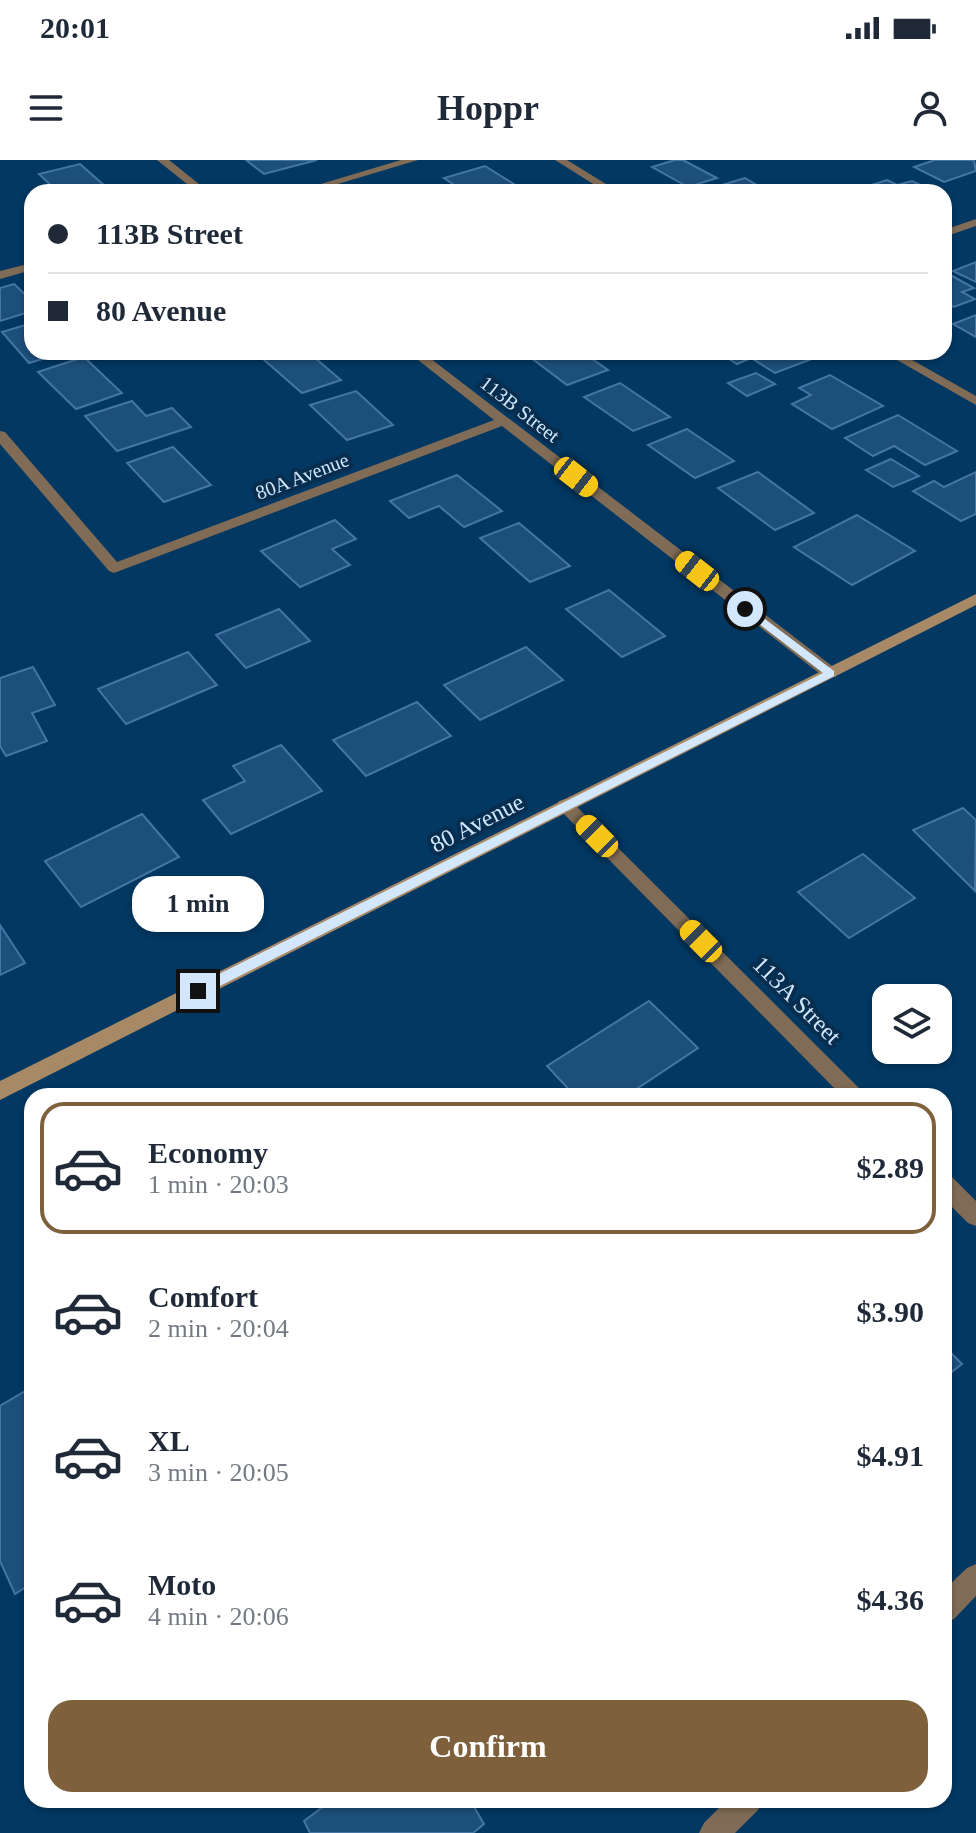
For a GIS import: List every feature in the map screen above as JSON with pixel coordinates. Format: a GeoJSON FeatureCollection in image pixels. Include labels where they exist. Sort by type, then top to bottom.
{"type":"FeatureCollection","features":[{"type":"Feature","properties":{"kind":"street"},"geometry":{"type":"LineString","coordinates":[[162,160],[194,184]]}},
{"type":"Feature","properties":{"kind":"street"},"geometry":{"type":"LineString","coordinates":[[328,184],[413,160]]}},
{"type":"Feature","properties":{"kind":"street"},"geometry":{"type":"LineString","coordinates":[[560,160],[600,184]]}},
{"type":"Feature","properties":{"kind":"street"},"geometry":{"type":"LineString","coordinates":[[952,231],[976,222]]}},
{"type":"Feature","properties":{"kind":"street"},"geometry":{"type":"LineString","coordinates":[[0,275],[24,268]]}},
{"type":"Feature","properties":{"kind":"street","name":"113B Street"},"geometry":{"type":"LineString","coordinates":[[424,360],[830,673]]}},
{"type":"Feature","properties":{"kind":"street"},"geometry":{"type":"LineString","coordinates":[[903,360],[976,401]]}},
{"type":"Feature","properties":{"kind":"street","name":"80A Avenue"},"geometry":{"type":"LineString","coordinates":[[0,435],[114,568],[504,421]]}},
{"type":"Feature","properties":{"kind":"street","name":"80 Avenue"},"geometry":{"type":"LineString","coordinates":[[0,1091],[976,599]]}},
{"type":"Feature","properties":{"kind":"street","name":"113A Street"},"geometry":{"type":"LineString","coordinates":[[565,805],[848,1088]]}},
{"type":"Feature","properties":{"kind":"street"},"geometry":{"type":"LineString","coordinates":[[952,1192],[976,1216]]}},
{"type":"Feature","properties":{"kind":"street"},"geometry":{"type":"LineString","coordinates":[[952,1601],[976,1577]]}},
{"type":"Feature","properties":{"kind":"street"},"geometry":{"type":"LineString","coordinates":[[714,1833],[740,1808]]}},
{"type":"Feature","properties":{"kind":"building"},"geometry":{"type":"Polygon","coordinates":[[[246,160],[317,160],[264,174],[246,160]]]}},
{"type":"Feature","properties":{"kind":"building"},"geometry":{"type":"Polygon","coordinates":[[[683,160],[717,178],[698,184],[683,184],[652,167],[683,160]]]}},
{"type":"Feature","properties":{"kind":"building"},"geometry":{"type":"Polygon","coordinates":[[[935,160],[974,160],[976,171],[944,182],[914,167],[935,160]]]}},
{"type":"Feature","properties":{"kind":"building"},"geometry":{"type":"Polygon","coordinates":[[[80,164],[103,184],[50,184],[39,174],[80,164]]]}},
{"type":"Feature","properties":{"kind":"building"},"geometry":{"type":"Polygon","coordinates":[[[485,166],[514,184],[453,184],[444,178],[485,166]]]}},
{"type":"Feature","properties":{"kind":"building"},"geometry":{"type":"Polygon","coordinates":[[[745,178],[755,184],[725,184],[745,178]]]}},
{"type":"Feature","properties":{"kind":"building"},"geometry":{"type":"Polygon","coordinates":[[[887,180],[895,184],[875,184],[887,180]]]}},
{"type":"Feature","properties":{"kind":"building"},"geometry":{"type":"Polygon","coordinates":[[[976,262],[976,282],[953,271],[976,262]]]}},
{"type":"Feature","properties":{"kind":"building"},"geometry":{"type":"Polygon","coordinates":[[[952,276],[974,288],[962,292],[975,299],[954,307],[952,276]]]}},
{"type":"Feature","properties":{"kind":"building"},"geometry":{"type":"Polygon","coordinates":[[[14,284],[24,293],[24,314],[0,321],[0,288],[14,284]]]}},
{"type":"Feature","properties":{"kind":"building"},"geometry":{"type":"Polygon","coordinates":[[[976,315],[976,337],[953,324],[976,315]]]}},
{"type":"Feature","properties":{"kind":"building"},"geometry":{"type":"Polygon","coordinates":[[[24,325],[24,357],[2,332],[24,325]]]}},
{"type":"Feature","properties":{"kind":"building"},"geometry":{"type":"Polygon","coordinates":[[[75,360],[87,360],[122,393],[76,409],[38,372],[75,360]]]}},
{"type":"Feature","properties":{"kind":"building"},"geometry":{"type":"Polygon","coordinates":[[[264,360],[317,360],[341,380],[302,393],[264,360]]]}},
{"type":"Feature","properties":{"kind":"building"},"geometry":{"type":"Polygon","coordinates":[[[534,360],[594,360],[608,370],[567,385],[534,360]]]}},
{"type":"Feature","properties":{"kind":"building"},"geometry":{"type":"Polygon","coordinates":[[[754,360],[809,360],[775,373],[754,360]]]}},
{"type":"Feature","properties":{"kind":"building"},"geometry":{"type":"Polygon","coordinates":[[[756,373],[775,384],[747,396],[728,383],[756,373]]]}},
{"type":"Feature","properties":{"kind":"building"},"geometry":{"type":"Polygon","coordinates":[[[830,375],[883,406],[832,429],[792,404],[811,395],[799,388],[830,375]]]}},
{"type":"Feature","properties":{"kind":"building"},"geometry":{"type":"Polygon","coordinates":[[[620,383],[670,417],[633,431],[584,397],[620,383]]]}},
{"type":"Feature","properties":{"kind":"building"},"geometry":{"type":"Polygon","coordinates":[[[356,391],[393,425],[347,440],[310,405],[356,391]]]}},
{"type":"Feature","properties":{"kind":"building"},"geometry":{"type":"Polygon","coordinates":[[[132,401],[146,416],[172,408],[191,427],[117,451],[85,416],[132,401]]]}},
{"type":"Feature","properties":{"kind":"building"},"geometry":{"type":"Polygon","coordinates":[[[898,415],[957,451],[925,465],[894,446],[873,456],[845,438],[898,415]]]}},
{"type":"Feature","properties":{"kind":"building"},"geometry":{"type":"Polygon","coordinates":[[[687,429],[734,461],[695,478],[648,445],[687,429]]]}},
{"type":"Feature","properties":{"kind":"building"},"geometry":{"type":"Polygon","coordinates":[[[173,447],[211,485],[164,502],[127,463],[173,447]]]}},
{"type":"Feature","properties":{"kind":"building"},"geometry":{"type":"Polygon","coordinates":[[[891,459],[919,476],[893,487],[866,470],[891,459]]]}},
{"type":"Feature","properties":{"kind":"building"},"geometry":{"type":"Polygon","coordinates":[[[758,472],[814,513],[775,530],[718,488],[758,472]]]}},
{"type":"Feature","properties":{"kind":"building"},"geometry":{"type":"Polygon","coordinates":[[[976,472],[976,514],[961,521],[913,491],[934,481],[944,487],[976,472]]]}},
{"type":"Feature","properties":{"kind":"building"},"geometry":{"type":"Polygon","coordinates":[[[457,475],[502,511],[464,527],[439,506],[409,518],[390,501],[457,475]]]}},
{"type":"Feature","properties":{"kind":"building"},"geometry":{"type":"Polygon","coordinates":[[[857,515],[915,551],[852,585],[794,547],[857,515]]]}},
{"type":"Feature","properties":{"kind":"building"},"geometry":{"type":"Polygon","coordinates":[[[335,520],[356,539],[332,549],[350,565],[300,587],[261,551],[335,520]]]}},
{"type":"Feature","properties":{"kind":"building"},"geometry":{"type":"Polygon","coordinates":[[[519,523],[570,566],[530,582],[480,538],[519,523]]]}},
{"type":"Feature","properties":{"kind":"building"},"geometry":{"type":"Polygon","coordinates":[[[609,590],[665,636],[622,657],[566,609],[609,590]]]}},
{"type":"Feature","properties":{"kind":"building"},"geometry":{"type":"Polygon","coordinates":[[[279,609],[310,641],[246,668],[216,635],[279,609]]]}},
{"type":"Feature","properties":{"kind":"building"},"geometry":{"type":"Polygon","coordinates":[[[526,647],[563,680],[480,720],[444,685],[526,647]]]}},
{"type":"Feature","properties":{"kind":"building"},"geometry":{"type":"Polygon","coordinates":[[[188,652],[217,685],[126,724],[98,689],[188,652]]]}},
{"type":"Feature","properties":{"kind":"building"},"geometry":{"type":"Polygon","coordinates":[[[33,667],[55,705],[32,713],[47,741],[6,756],[0,746],[0,678],[33,667]]]}},
{"type":"Feature","properties":{"kind":"building"},"geometry":{"type":"Polygon","coordinates":[[[417,702],[451,736],[366,776],[333,740],[417,702]]]}},
{"type":"Feature","properties":{"kind":"building"},"geometry":{"type":"Polygon","coordinates":[[[281,745],[322,791],[231,834],[203,800],[245,781],[233,766],[281,745]]]}},
{"type":"Feature","properties":{"kind":"building"},"geometry":{"type":"Polygon","coordinates":[[[963,808],[976,820],[975,891],[913,830],[963,808]]]}},
{"type":"Feature","properties":{"kind":"building"},"geometry":{"type":"Polygon","coordinates":[[[142,814],[179,857],[81,907],[45,861],[142,814]]]}},
{"type":"Feature","properties":{"kind":"building"},"geometry":{"type":"Polygon","coordinates":[[[863,854],[915,898],[849,938],[798,892],[863,854]]]}},
{"type":"Feature","properties":{"kind":"building"},"geometry":{"type":"Polygon","coordinates":[[[0,925],[25,963],[0,975],[0,925]]]}},
{"type":"Feature","properties":{"kind":"building"},"geometry":{"type":"Polygon","coordinates":[[[649,1001],[698,1048],[638,1088],[568,1088],[547,1066],[649,1001]]]}},
{"type":"Feature","properties":{"kind":"building"},"geometry":{"type":"Polygon","coordinates":[[[952,1354],[962,1364],[952,1372],[952,1354]]]}},
{"type":"Feature","properties":{"kind":"building"},"geometry":{"type":"Polygon","coordinates":[[[24,1392],[24,1588],[15,1594],[0,1561],[0,1406],[24,1392]]]}},
{"type":"Feature","properties":{"kind":"building"},"geometry":{"type":"Polygon","coordinates":[[[321,1808],[475,1808],[484,1824],[473,1833],[310,1833],[304,1821],[321,1808]]]}},
{"type":"Feature","properties":{"kind":"route"},"geometry":{"type":"LineString","coordinates":[[198,991],[830,673],[745,609]]}}]}
